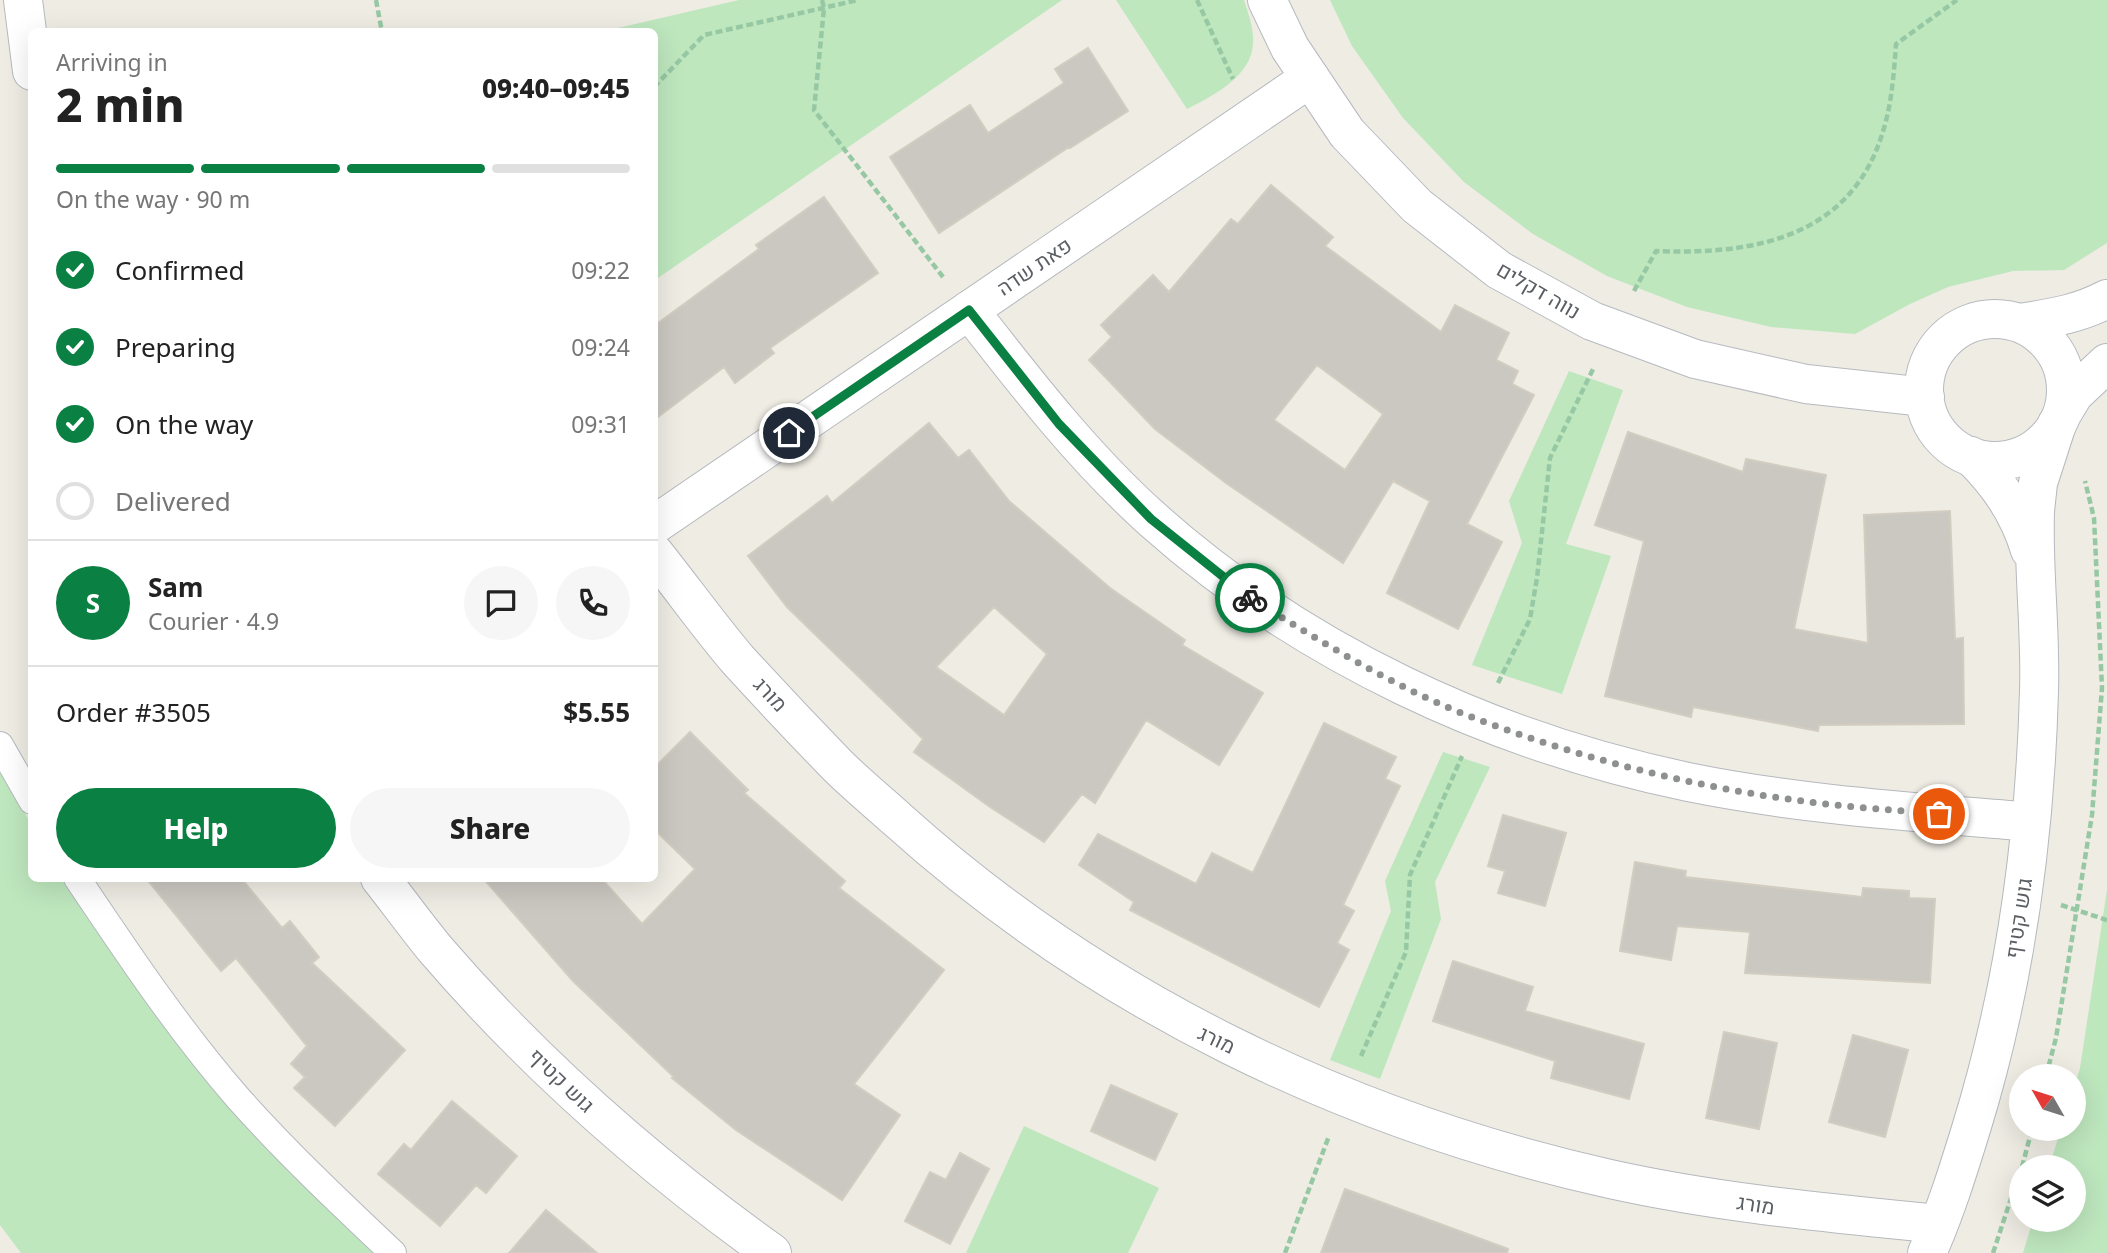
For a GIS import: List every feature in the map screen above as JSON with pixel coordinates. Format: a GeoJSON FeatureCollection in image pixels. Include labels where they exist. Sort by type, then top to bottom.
{"type":"FeatureCollection","features":[{"type":"Feature","properties":{"kind":"street"},"geometry":{"type":"LineString","coordinates":[[23,0],[28,39]]}},
{"type":"Feature","properties":{"kind":"street","name":"נווה דקלים"},"geometry":{"type":"LineString","coordinates":[[1267,0],[1290,48],[1347,133],[1417,206],[1499,270],[1592,321],[1695,359],[1806,384],[1925,397]]}},
{"type":"Feature","properties":{"kind":"street","name":"פאת שדה"},"geometry":{"type":"LineString","coordinates":[[658,522],[1310,78]]}},
{"type":"Feature","properties":{"kind":"street"},"geometry":{"type":"LineString","coordinates":[[2107,299],[2089,309],[2067,315],[2020,323],[1988,319],[1958,330],[1940,345],[1929,365],[1925,397],[1931,418],[1942,437],[1960,451],[1992,460],[2024,454],[2042,442],[2074,394],[2107,363]]}},
{"type":"Feature","properties":{"kind":"street"},"geometry":{"type":"LineString","coordinates":[[969,310],[1059,424],[1151,519],[1250,598],[1354,662],[1462,713],[1574,752],[1687,781],[1801,801],[2031,822]]}},
{"type":"Feature","properties":{"kind":"street"},"geometry":{"type":"LineString","coordinates":[[2020,323],[2040,334],[2055,351],[2064,371],[2066,393],[2057,423]]}},
{"type":"Feature","properties":{"kind":"street","name":"גוש קטיף"},"geometry":{"type":"LineString","coordinates":[[1933,1238],[1956,1178],[1997,1035],[2015,940],[2031,822],[2039,689],[2035,526],[2038,483],[2057,423]]}},
{"type":"Feature","properties":{"kind":"street","name":"גוש קטיף"},"geometry":{"type":"LineString","coordinates":[[1971,456],[1992,477],[2015,511],[2036,570]]}},
{"type":"Feature","properties":{"kind":"street","name":"מורג"},"geometry":{"type":"LineString","coordinates":[[658,558],[737,659],[820,747],[947,864],[1064,950],[1188,1025],[1321,1088],[1461,1140],[1611,1179],[1933,1238]]}},
{"type":"Feature","properties":{"kind":"street","name":"גוש קטיף"},"geometry":{"type":"LineString","coordinates":[[383,882],[436,949],[527,1047],[608,1124],[708,1207],[772,1253]]}},
{"type":"Feature","properties":{"kind":"lane"},"geometry":{"type":"LineString","coordinates":[[0,745],[28,794]]}},
{"type":"Feature","properties":{"kind":"lane"},"geometry":{"type":"LineString","coordinates":[[80,882],[151,988],[238,1098],[335,1199],[393,1253]]}},
{"type":"Feature","properties":{"kind":"path"},"geometry":{"type":"LineString","coordinates":[[376,0],[381,28]]}},
{"type":"Feature","properties":{"kind":"path"},"geometry":{"type":"LineString","coordinates":[[822,0],[824,8],[814,110],[969,310]]}},
{"type":"Feature","properties":{"kind":"path"},"geometry":{"type":"LineString","coordinates":[[658,83],[704,35],[858,0]]}},
{"type":"Feature","properties":{"kind":"path"},"geometry":{"type":"LineString","coordinates":[[1197,0],[1253,117]]}},
{"type":"Feature","properties":{"kind":"path"},"geometry":{"type":"LineString","coordinates":[[1285,1253],[1344,1096],[1406,952],[1410,875],[1451,778],[1530,619],[1550,458],[1613,329],[1656,251],[1696,253],[1734,250],[1768,243],[1799,231],[1827,214],[1851,192],[1870,164],[1884,130],[1892,90],[1896,44],[1957,0]]}},
{"type":"Feature","properties":{"kind":"path"},"geometry":{"type":"LineString","coordinates":[[2049,1064],[2056,1038],[2092,814],[2102,688],[2094,518],[2079,461],[2057,423]]}},
{"type":"Feature","properties":{"kind":"path"},"geometry":{"type":"LineString","coordinates":[[1993,1253],[2009,1204]]}},
{"type":"Feature","properties":{"kind":"green space"},"geometry":{"type":"Polygon","coordinates":[[[739,0],[1062,0],[658,278],[658,28],[618,28],[739,0]]]}},
{"type":"Feature","properties":{"kind":"green space"},"geometry":{"type":"Polygon","coordinates":[[[1116,0],[1244,0],[1253,32],[1251,55],[1239,75],[1229,84],[1187,109],[1116,0]]]}},
{"type":"Feature","properties":{"kind":"green space"},"geometry":{"type":"Polygon","coordinates":[[[1330,0],[2107,0],[2107,243],[2064,270],[2013,271],[1948,287],[1855,334],[1771,327],[1687,307],[1607,276],[1533,234],[1464,182],[1403,118],[1352,46],[1330,0]]]}},
{"type":"Feature","properties":{"kind":"green space"},"geometry":{"type":"Polygon","coordinates":[[[1569,371],[1623,390],[1566,544],[1611,556],[1562,694],[1472,665],[1522,543],[1509,501],[1569,371]]]}},
{"type":"Feature","properties":{"kind":"green space"},"geometry":{"type":"Polygon","coordinates":[[[1443,752],[1490,767],[1435,882],[1441,919],[1380,1079],[1330,1060],[1391,911],[1385,881],[1443,752]]]}},
{"type":"Feature","properties":{"kind":"green space"},"geometry":{"type":"Polygon","coordinates":[[[0,769],[28,819],[28,882],[64,882],[141,995],[375,1253],[21,1253],[0,1225],[0,769]]]}},
{"type":"Feature","properties":{"kind":"green space"},"geometry":{"type":"Polygon","coordinates":[[[2107,890],[2107,1253],[2023,1253],[2029,1232],[2086,1232],[2086,1155],[2053,1155],[2057,1141],[2086,1141],[2086,1064],[2081,1064],[2107,890]]]}},
{"type":"Feature","properties":{"kind":"green space"},"geometry":{"type":"Polygon","coordinates":[[[1024,1126],[1159,1188],[1128,1253],[966,1253],[1024,1126]]]}},
{"type":"Feature","properties":{"kind":"building"},"geometry":{"type":"Polygon","coordinates":[[[1088,48],[1128,111],[939,233],[890,157],[970,105],[988,133],[1064,83],[1055,69],[1088,48]]]}},
{"type":"Feature","properties":{"kind":"building"},"geometry":{"type":"Polygon","coordinates":[[[1271,185],[1333,237],[1325,246],[1441,332],[1455,305],[1509,333],[1496,360],[1518,371],[1512,384],[1534,395],[1467,524],[1502,542],[1458,629],[1387,593],[1430,501],[1393,481],[1343,563],[1226,483],[1155,429],[1089,360],[1112,337],[1101,325],[1153,275],[1169,292],[1231,219],[1238,224],[1271,185]],[[1317,365],[1274,420],[1345,470],[1383,414],[1317,365]]]}},
{"type":"Feature","properties":{"kind":"building"},"geometry":{"type":"Polygon","coordinates":[[[824,197],[878,273],[770,348],[774,353],[735,383],[724,367],[658,417],[658,323],[759,249],[756,245],[824,197]]]}},
{"type":"Feature","properties":{"kind":"building"},"geometry":{"type":"Polygon","coordinates":[[[929,423],[958,458],[969,450],[1009,501],[1110,588],[1185,640],[1182,645],[1263,693],[1219,765],[1146,720],[1095,803],[1082,794],[1044,842],[914,752],[923,739],[787,607],[748,556],[827,496],[832,503],[929,423]],[[994,607],[936,667],[1004,715],[1047,654],[994,607]]]}},
{"type":"Feature","properties":{"kind":"building"},"geometry":{"type":"Polygon","coordinates":[[[1628,432],[1743,472],[1746,459],[1826,475],[1794,629],[1868,643],[1864,515],[1950,511],[1955,639],[1963,638],[1964,724],[1819,725],[1818,731],[1693,707],[1691,717],[1605,696],[1644,541],[1595,525],[1628,432]]]}},
{"type":"Feature","properties":{"kind":"building"},"geometry":{"type":"Polygon","coordinates":[[[1324,723],[1396,757],[1385,779],[1400,786],[1343,905],[1354,911],[1337,943],[1349,950],[1319,1007],[1130,910],[1134,902],[1079,865],[1098,834],[1196,884],[1212,853],[1253,873],[1324,723]]]}},
{"type":"Feature","properties":{"kind":"building"},"geometry":{"type":"Polygon","coordinates":[[[690,732],[748,790],[744,793],[845,881],[839,888],[944,970],[854,1084],[900,1115],[842,1200],[736,1130],[672,1078],[674,1077],[573,981],[486,882],[605,882],[642,924],[695,869],[658,833],[658,764],[690,732]]]}},
{"type":"Feature","properties":{"kind":"building"},"geometry":{"type":"Polygon","coordinates":[[[1503,815],[1566,833],[1545,906],[1498,893],[1505,871],[1488,866],[1503,815]]]}},
{"type":"Feature","properties":{"kind":"building"},"geometry":{"type":"Polygon","coordinates":[[[1635,862],[1686,871],[1685,877],[1862,897],[1863,888],[1909,891],[1909,898],[1935,899],[1930,983],[1745,973],[1750,932],[1677,926],[1671,960],[1620,951],[1635,862]]]}},
{"type":"Feature","properties":{"kind":"building"},"geometry":{"type":"Polygon","coordinates":[[[149,882],[244,882],[282,928],[290,921],[319,957],[312,963],[405,1050],[335,1126],[294,1088],[305,1077],[291,1064],[307,1046],[236,958],[221,971],[149,882]]]}},
{"type":"Feature","properties":{"kind":"building"},"geometry":{"type":"Polygon","coordinates":[[[1453,961],[1533,987],[1525,1011],[1644,1044],[1629,1099],[1551,1078],[1555,1061],[1433,1021],[1453,961]]]}},
{"type":"Feature","properties":{"kind":"building"},"geometry":{"type":"Polygon","coordinates":[[[1724,1032],[1777,1043],[1759,1129],[1706,1118],[1724,1032]]]}},
{"type":"Feature","properties":{"kind":"building"},"geometry":{"type":"Polygon","coordinates":[[[1853,1035],[1908,1050],[1885,1137],[1829,1122],[1853,1035]]]}},
{"type":"Feature","properties":{"kind":"building"},"geometry":{"type":"Polygon","coordinates":[[[1111,1085],[1177,1114],[1155,1160],[1091,1131],[1111,1085]]]}},
{"type":"Feature","properties":{"kind":"building"},"geometry":{"type":"Polygon","coordinates":[[[452,1101],[517,1156],[486,1193],[476,1185],[440,1226],[378,1174],[404,1144],[411,1150],[452,1101]]]}},
{"type":"Feature","properties":{"kind":"building"},"geometry":{"type":"Polygon","coordinates":[[[960,1153],[989,1169],[950,1244],[905,1221],[930,1172],[946,1180],[960,1153]]]}},
{"type":"Feature","properties":{"kind":"building"},"geometry":{"type":"Polygon","coordinates":[[[1345,1189],[1508,1249],[1507,1253],[1321,1253],[1345,1189]]]}},
{"type":"Feature","properties":{"kind":"building"},"geometry":{"type":"Polygon","coordinates":[[[546,1210],[597,1253],[509,1253],[546,1210]]]}},
{"type":"Feature","properties":{"kind":"way so far"},"geometry":{"type":"LineString","coordinates":[[1250,598],[1354,662],[1462,713],[1574,752],[1687,781],[1801,801],[1939,814]]}},
{"type":"Feature","properties":{"kind":"route"},"geometry":{"type":"LineString","coordinates":[[789,433],[969,310],[1059,424],[1151,519],[1250,598]]}}]}
